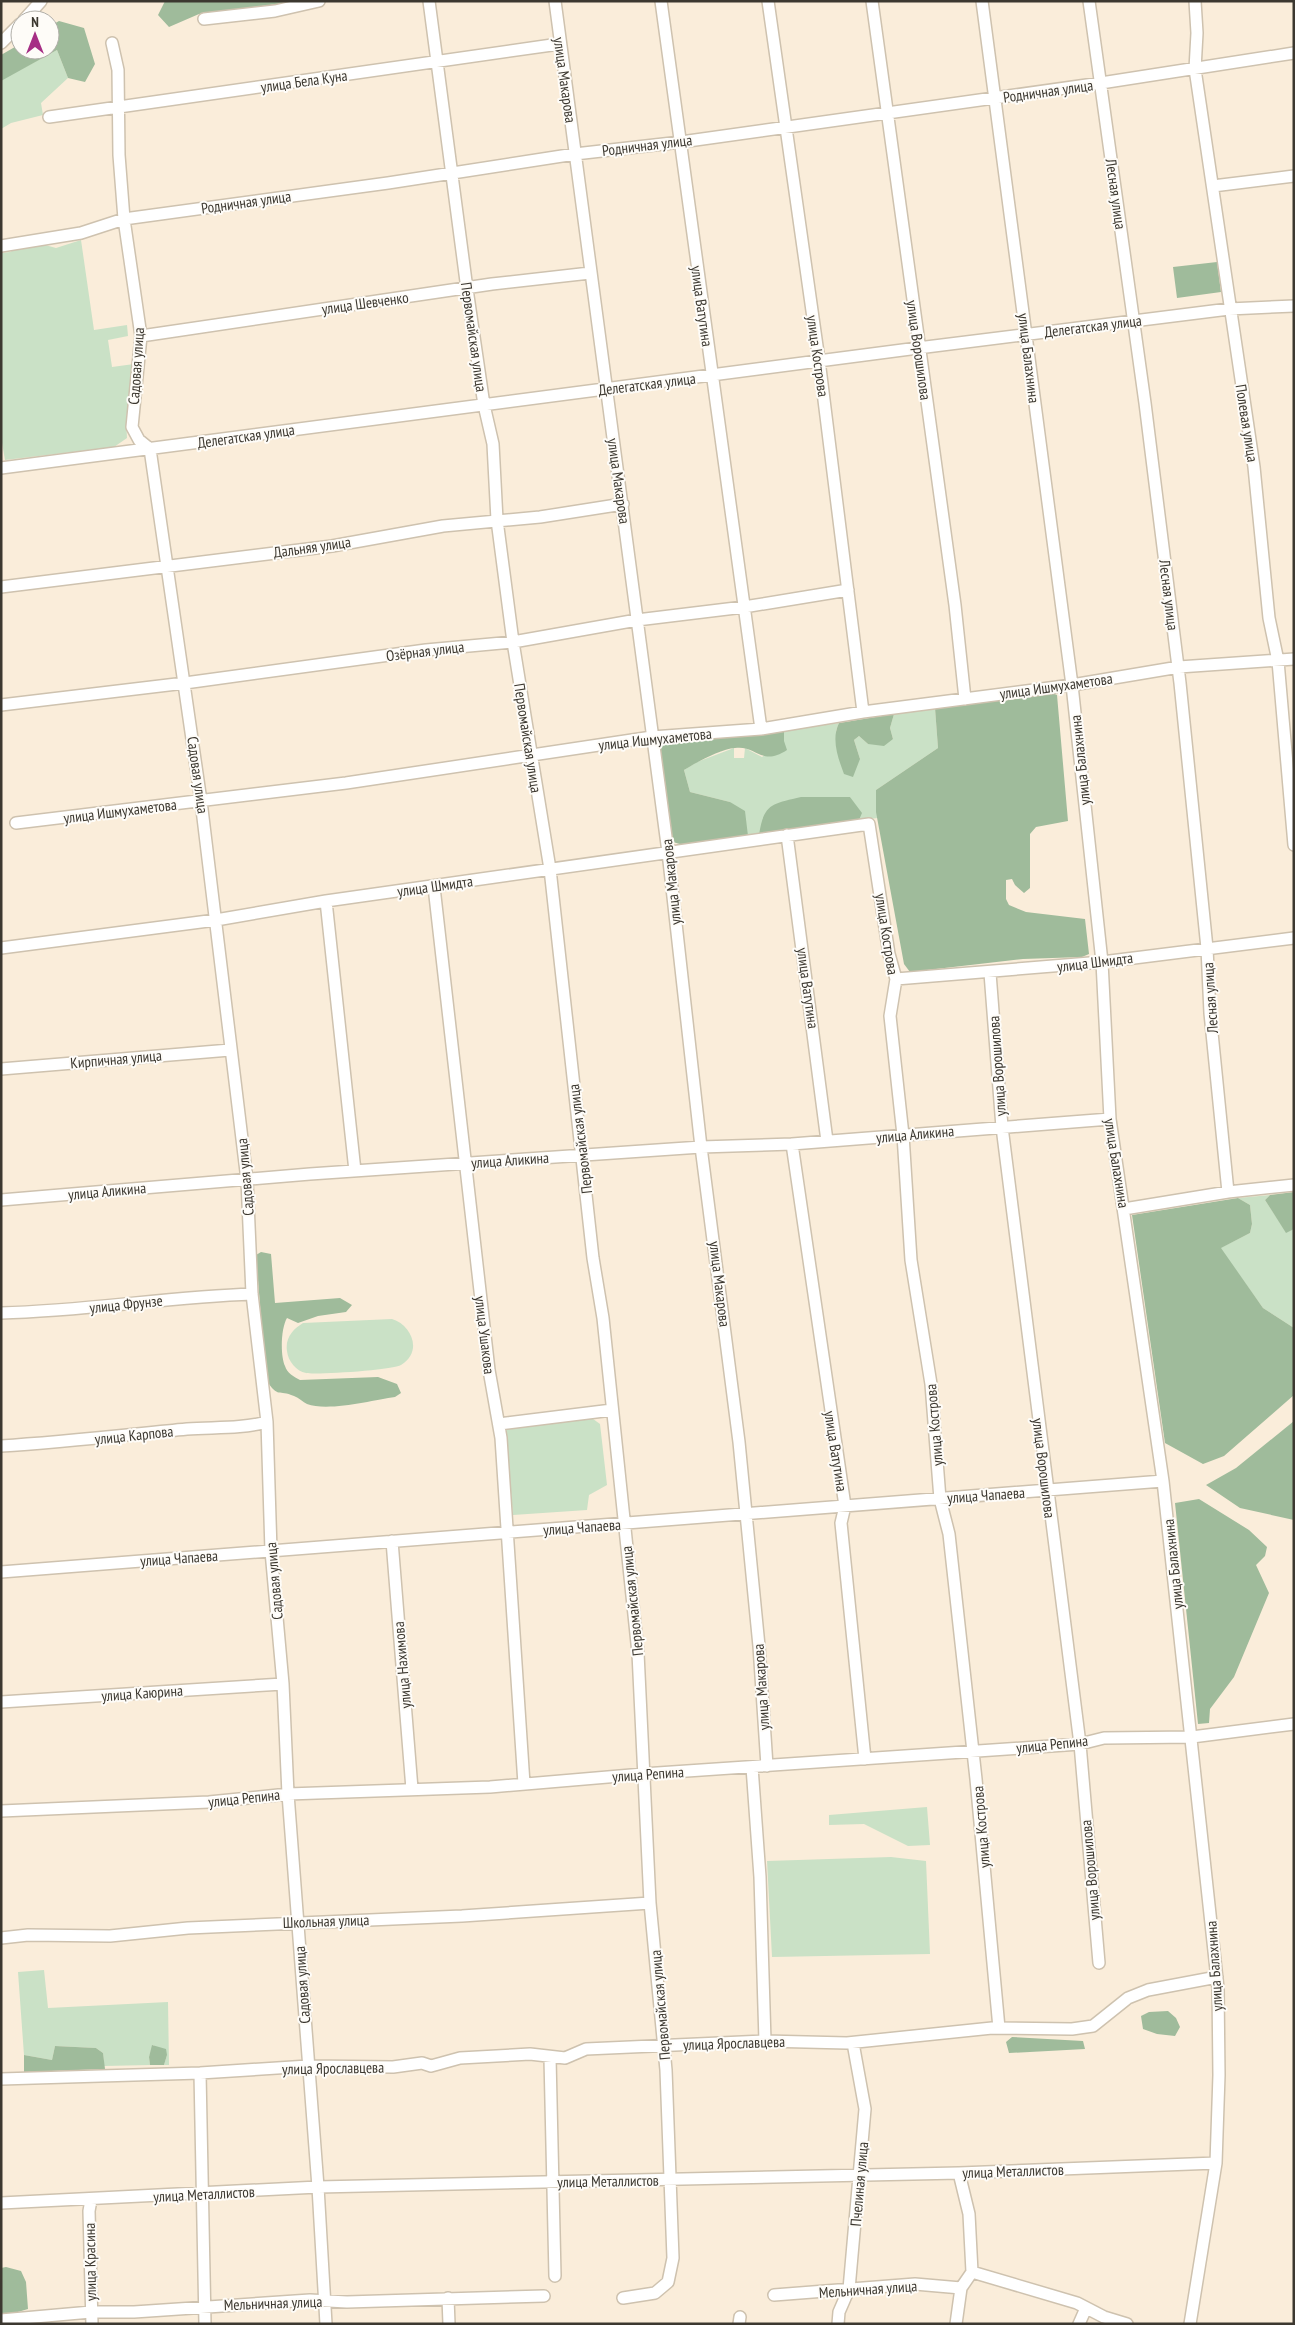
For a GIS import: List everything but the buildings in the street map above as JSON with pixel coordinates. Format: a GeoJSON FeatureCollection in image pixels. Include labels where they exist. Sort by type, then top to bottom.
{"type":"FeatureCollection","features":[{"type":"Feature","properties":{"kind":"street"},"geometry":{"type":"LineString","coordinates":[[204,19],[275,11],[319,1]]}},
{"type":"Feature","properties":{"kind":"street","name":"Первомайская улица"},"geometry":{"type":"LineString","coordinates":[[430,1],[467,289],[484,405],[493,444],[497,520],[513,642],[550,869],[568,1046],[612,1410],[638,1653],[650,1903],[666,2070],[673,2258],[668,2282],[655,2293],[623,2298]]}},
{"type":"Feature","properties":{"kind":"street","name":"улица Макарова"},"geometry":{"type":"LineString","coordinates":[[555,1],[559,44],[623,504],[668,852],[700,1147],[717,1259],[747,1514],[767,1766]]}},
{"type":"Feature","properties":{"kind":"street","name":"улица Ватутина"},"geometry":{"type":"LineString","coordinates":[[661,1],[711,376],[761,728]]}},
{"type":"Feature","properties":{"kind":"street","name":"улица Кострова"},"geometry":{"type":"LineString","coordinates":[[768,1],[819,360],[863,712]]}},
{"type":"Feature","properties":{"kind":"street","name":"улица Ворошилова"},"geometry":{"type":"LineString","coordinates":[[872,1],[918,348],[956,605],[966,699]]}},
{"type":"Feature","properties":{"kind":"street","name":"улица Балахнина"},"geometry":{"type":"LineString","coordinates":[[982,1],[1072,685],[1102,962],[1110,1119],[1163,1481],[1192,1737],[1216,1977],[1219,2075],[1216,2162],[1190,2324]]}},
{"type":"Feature","properties":{"kind":"street","name":"Лесная улица"},"geometry":{"type":"LineString","coordinates":[[1089,1],[1178,667],[1207,948],[1210,1012],[1228,1192]]}},
{"type":"Feature","properties":{"kind":"street","name":"Полевая улица"},"geometry":{"type":"LineString","coordinates":[[1195,1],[1197,33],[1195,69],[1229,309],[1254,467],[1269,618],[1278,661],[1294,845]]}},
{"type":"Feature","properties":{"kind":"street"},"geometry":{"type":"LineString","coordinates":[[1,43],[10,34]]}},
{"type":"Feature","properties":{"kind":"street","name":"Садовая улица"},"geometry":{"type":"LineString","coordinates":[[112,43],[118,70],[117,106],[124,218],[141,336],[132,427],[139,440],[150,449],[201,801],[247,1180],[252,1294],[267,1422],[271,1551],[284,1684],[288,1794],[318,2187],[326,2324]]}},
{"type":"Feature","properties":{"kind":"street","name":"улица Бела Куна"},"geometry":{"type":"LineString","coordinates":[[49,117],[559,44]]}},
{"type":"Feature","properties":{"kind":"street","name":"Родничная улица"},"geometry":{"type":"LineString","coordinates":[[1,246],[81,233],[124,218],[452,173],[575,154],[681,142],[995,98],[1294,53]]}},
{"type":"Feature","properties":{"kind":"street"},"geometry":{"type":"LineString","coordinates":[[1213,186],[1294,176]]}},
{"type":"Feature","properties":{"kind":"street","name":"улица Шевченко"},"geometry":{"type":"LineString","coordinates":[[141,336],[590,273]]}},
{"type":"Feature","properties":{"kind":"street","name":"Делегатская улица"},"geometry":{"type":"LineString","coordinates":[[1,468],[1026,334],[1229,309],[1294,306]]}},
{"type":"Feature","properties":{"kind":"street","name":"Дальняя улица"},"geometry":{"type":"LineString","coordinates":[[1,587],[332,546],[443,526],[540,517],[623,504]]}},
{"type":"Feature","properties":{"kind":"street","name":"Озёрная улица"},"geometry":{"type":"LineString","coordinates":[[1,705],[185,683],[426,650],[513,642],[638,620],[744,607],[848,590]]}},
{"type":"Feature","properties":{"kind":"street","name":"улица Ишмухаметова"},"geometry":{"type":"LineString","coordinates":[[16,823],[346,782],[652,737],[761,728],[863,712],[1072,685],[1178,667],[1294,659]]}},
{"type":"Feature","properties":{"kind":"street","name":"улица Кострова"},"geometry":{"type":"LineString","coordinates":[[869,824],[890,954],[896,979],[890,1016],[902,1135],[911,1260],[931,1384],[940,1499],[949,1534],[999,2028]]}},
{"type":"Feature","properties":{"kind":"street","name":"улица Шмидта"},"geometry":{"type":"LineString","coordinates":[[1,948],[216,920],[326,901],[869,824]]}},
{"type":"Feature","properties":{"kind":"street","name":"улица Ватутина"},"geometry":{"type":"LineString","coordinates":[[787,835],[827,1141]]}},
{"type":"Feature","properties":{"kind":"street","name":"улица Ушакова"},"geometry":{"type":"LineString","coordinates":[[434,887],[464,1163],[489,1370],[498,1424],[509,1532],[524,1784]]}},
{"type":"Feature","properties":{"kind":"street"},"geometry":{"type":"LineString","coordinates":[[326,901],[356,1171]]}},
{"type":"Feature","properties":{"kind":"street","name":"улица Шмидта"},"geometry":{"type":"LineString","coordinates":[[896,979],[990,973],[1102,962],[1294,938]]}},
{"type":"Feature","properties":{"kind":"street","name":"улица Ворошилова"},"geometry":{"type":"LineString","coordinates":[[990,973],[1002,1127],[1080,1744],[1099,1963]]}},
{"type":"Feature","properties":{"kind":"street","name":"Кирпичная улица"},"geometry":{"type":"LineString","coordinates":[[1,1069],[230,1050]]}},
{"type":"Feature","properties":{"kind":"street","name":"улица Аликина"},"geometry":{"type":"LineString","coordinates":[[1,1200],[464,1163],[700,1147],[792,1144],[1110,1119]]}},
{"type":"Feature","properties":{"kind":"street","name":"улица Ватутина"},"geometry":{"type":"LineString","coordinates":[[792,1144],[845,1506],[841,1523],[866,1759]]}},
{"type":"Feature","properties":{"kind":"street"},"geometry":{"type":"LineString","coordinates":[[1124,1209],[1228,1192],[1294,1185]]}},
{"type":"Feature","properties":{"kind":"street","name":"улица Фрунзе"},"geometry":{"type":"LineString","coordinates":[[1,1313],[50,1311],[211,1295],[252,1294]]}},
{"type":"Feature","properties":{"kind":"street"},"geometry":{"type":"LineString","coordinates":[[498,1424],[612,1410]]}},
{"type":"Feature","properties":{"kind":"street","name":"улица Карпова"},"geometry":{"type":"LineString","coordinates":[[1,1446],[85,1441],[189,1429],[247,1427],[267,1422]]}},
{"type":"Feature","properties":{"kind":"street","name":"улица Чапаева"},"geometry":{"type":"LineString","coordinates":[[1,1572],[1163,1481]]}},
{"type":"Feature","properties":{"kind":"street","name":"улица Нахимова"},"geometry":{"type":"LineString","coordinates":[[392,1541],[412,1789]]}},
{"type":"Feature","properties":{"kind":"street","name":"улица Каюрина"},"geometry":{"type":"LineString","coordinates":[[1,1702],[284,1684]]}},
{"type":"Feature","properties":{"kind":"street","name":"улица Репина"},"geometry":{"type":"LineString","coordinates":[[1,1811],[209,1802],[288,1794],[524,1784],[1080,1744],[1104,1738],[1192,1737],[1294,1724]]}},
{"type":"Feature","properties":{"kind":"street"},"geometry":{"type":"LineString","coordinates":[[752,1767],[760,1877],[765,2041]]}},
{"type":"Feature","properties":{"kind":"street","name":"Школьная улица"},"geometry":{"type":"LineString","coordinates":[[1,1938],[28,1935],[110,1936],[188,1928],[462,1916],[650,1903]]}},
{"type":"Feature","properties":{"kind":"street","name":"улица Ярославцева"},"geometry":{"type":"LineString","coordinates":[[1,2079],[200,2073],[308,2066],[393,2067],[422,2063],[431,2066],[460,2058],[530,2054],[550,2058],[565,2058],[586,2049],[765,2041],[853,2043],[999,2028],[1072,2029],[1093,2026],[1128,1998],[1148,1990],[1216,1977]]}},
{"type":"Feature","properties":{"kind":"street","name":"Пчелиная улица"},"geometry":{"type":"LineString","coordinates":[[838,2324],[840,2312],[849,2289],[861,2175],[865,2109],[853,2043]]}},
{"type":"Feature","properties":{"kind":"street"},"geometry":{"type":"LineString","coordinates":[[550,2058],[555,2276]]}},
{"type":"Feature","properties":{"kind":"street"},"geometry":{"type":"LineString","coordinates":[[200,2073],[204,2194],[205,2324]]}},
{"type":"Feature","properties":{"kind":"street","name":"улица Металлистов"},"geometry":{"type":"LineString","coordinates":[[1,2203],[91,2200],[318,2187],[958,2173],[1216,2162]]}},
{"type":"Feature","properties":{"kind":"street"},"geometry":{"type":"LineString","coordinates":[[956,2324],[961,2288],[972,2272],[968,2214],[958,2173]]}},
{"type":"Feature","properties":{"kind":"street","name":"улица Красина"},"geometry":{"type":"LineString","coordinates":[[91,2200],[89,2211],[91,2318]]}},
{"type":"Feature","properties":{"kind":"street"},"geometry":{"type":"LineString","coordinates":[[972,2272],[1077,2303],[1104,2317],[1127,2324]]}},
{"type":"Feature","properties":{"kind":"street","name":"Мельничная улица"},"geometry":{"type":"LineString","coordinates":[[774,2295],[915,2284],[961,2288]]}},
{"type":"Feature","properties":{"kind":"street","name":"Мельничная улица"},"geometry":{"type":"LineString","coordinates":[[1,2320],[91,2318],[204,2306],[544,2296]]}},
{"type":"Feature","properties":{"kind":"street"},"geometry":{"type":"LineString","coordinates":[[448,2298],[449,2324]]}},
{"type":"Feature","properties":{"kind":"street"},"geometry":{"type":"LineString","coordinates":[[1079,2324],[1086,2308]]}},
{"type":"Feature","properties":{"kind":"green space"},"geometry":{"type":"Polygon","coordinates":[[[165,1],[301,1],[199,14],[169,27],[158,15],[165,1]]]}},
{"type":"Feature","properties":{"kind":"green space"},"geometry":{"type":"Polygon","coordinates":[[[60,21],[84,28],[95,64],[85,82],[68,78],[60,58],[60,21]]]}},
{"type":"Feature","properties":{"kind":"green space"},"geometry":{"type":"Polygon","coordinates":[[[10,50],[10,60],[39,60],[1,81],[1,55],[10,50]]]}},
{"type":"Feature","properties":{"kind":"green space"},"geometry":{"type":"Polygon","coordinates":[[[60,58],[68,78],[41,103],[43,115],[11,123],[1,129],[1,80],[38,60],[60,60],[60,58]]]}},
{"type":"Feature","properties":{"kind":"green space"},"geometry":{"type":"Polygon","coordinates":[[[81,240],[94,330],[127,325],[128,336],[108,340],[112,367],[134,364],[126,419],[127,438],[114,447],[5,460],[1,437],[1,253],[10,252],[23,245],[38,243],[56,248],[81,240]]]}},
{"type":"Feature","properties":{"kind":"green space"},"geometry":{"type":"Polygon","coordinates":[[[1217,262],[1221,292],[1177,298],[1173,267],[1217,262]]]}},
{"type":"Feature","properties":{"kind":"green space"},"geometry":{"type":"Polygon","coordinates":[[[1052,693],[1057,695],[1068,821],[1036,827],[1030,834],[1030,888],[1024,893],[1015,885],[1012,879],[1006,880],[1006,899],[1009,905],[1026,912],[1085,919],[1089,954],[1082,957],[1023,959],[910,972],[904,964],[876,812],[876,790],[938,748],[935,708],[1052,693]]]}},
{"type":"Feature","properties":{"kind":"green space"},"geometry":{"type":"Polygon","coordinates":[[[935,708],[938,748],[876,790],[878,818],[859,820],[850,797],[831,797],[759,835],[748,836],[730,802],[690,792],[684,770],[697,762],[734,748],[734,758],[744,758],[745,748],[762,757],[784,741],[784,731],[839,723],[836,731],[860,759],[854,740],[859,736],[868,744],[893,739],[890,728],[894,714],[935,708]]]}},
{"type":"Feature","properties":{"kind":"green space"},"geometry":{"type":"Polygon","coordinates":[[[894,714],[890,728],[893,739],[884,746],[868,744],[859,736],[854,740],[860,759],[853,777],[844,774],[835,742],[839,723],[894,714]]]}},
{"type":"Feature","properties":{"kind":"green space"},"geometry":{"type":"Polygon","coordinates":[[[784,731],[784,741],[787,750],[778,755],[765,756],[749,749],[735,748],[709,756],[684,770],[690,792],[730,802],[745,811],[748,836],[683,845],[673,842],[660,745],[784,731]]]}},
{"type":"Feature","properties":{"kind":"green space"},"geometry":{"type":"Polygon","coordinates":[[[801,797],[850,797],[862,813],[859,820],[759,835],[764,817],[771,807],[783,801],[801,797]]]}},
{"type":"Feature","properties":{"kind":"green space"},"geometry":{"type":"Polygon","coordinates":[[[1294,1192],[1294,1229],[1286,1233],[1265,1200],[1270,1195],[1294,1192]]]}},
{"type":"Feature","properties":{"kind":"green space"},"geometry":{"type":"Polygon","coordinates":[[[1270,1195],[1265,1200],[1286,1232],[1294,1229],[1294,1328],[1263,1308],[1220,1248],[1250,1233],[1252,1224],[1250,1205],[1238,1198],[1270,1195]]]}},
{"type":"Feature","properties":{"kind":"green space"},"geometry":{"type":"Polygon","coordinates":[[[1238,1198],[1250,1205],[1252,1224],[1250,1233],[1221,1248],[1263,1308],[1294,1328],[1294,1395],[1224,1456],[1203,1464],[1165,1443],[1132,1215],[1238,1198]]]}},
{"type":"Feature","properties":{"kind":"green space"},"geometry":{"type":"Polygon","coordinates":[[[261,1252],[271,1254],[275,1303],[340,1298],[352,1305],[346,1312],[318,1316],[298,1323],[287,1318],[283,1328],[282,1349],[283,1361],[289,1373],[300,1380],[378,1377],[397,1384],[401,1393],[395,1397],[351,1405],[327,1407],[307,1404],[294,1396],[274,1390],[266,1380],[256,1255],[261,1252]]]}},
{"type":"Feature","properties":{"kind":"green space"},"geometry":{"type":"Polygon","coordinates":[[[392,1319],[405,1327],[412,1339],[412,1353],[408,1360],[401,1365],[339,1373],[306,1373],[293,1365],[289,1358],[287,1342],[293,1331],[303,1323],[392,1319]]]}},
{"type":"Feature","properties":{"kind":"green space"},"geometry":{"type":"Polygon","coordinates":[[[589,1416],[600,1424],[607,1485],[589,1495],[587,1510],[513,1515],[505,1426],[589,1416]]]}},
{"type":"Feature","properties":{"kind":"green space"},"geometry":{"type":"Polygon","coordinates":[[[1294,1421],[1294,1520],[1240,1508],[1206,1485],[1236,1468],[1294,1421]]]}},
{"type":"Feature","properties":{"kind":"green space"},"geometry":{"type":"Polygon","coordinates":[[[1199,1499],[1249,1530],[1267,1547],[1265,1556],[1256,1565],[1269,1593],[1234,1677],[1210,1709],[1209,1723],[1198,1724],[1175,1503],[1199,1499]]]}},
{"type":"Feature","properties":{"kind":"green space"},"geometry":{"type":"Polygon","coordinates":[[[927,1807],[930,1845],[908,1846],[864,1824],[829,1825],[829,1815],[927,1807]]]}},
{"type":"Feature","properties":{"kind":"green space"},"geometry":{"type":"Polygon","coordinates":[[[891,1857],[926,1861],[930,1954],[772,1957],[767,1861],[891,1857]]]}},
{"type":"Feature","properties":{"kind":"green space"},"geometry":{"type":"Polygon","coordinates":[[[44,1970],[48,2008],[168,2002],[169,2065],[164,2065],[167,2055],[153,2045],[149,2057],[150,2065],[104,2066],[103,2053],[96,2048],[55,2046],[52,2060],[24,2055],[18,1972],[44,1970]]]}},
{"type":"Feature","properties":{"kind":"green space"},"geometry":{"type":"Polygon","coordinates":[[[1168,2011],[1176,2018],[1180,2027],[1175,2036],[1157,2034],[1143,2029],[1141,2016],[1149,2012],[1168,2011]]]}},
{"type":"Feature","properties":{"kind":"green space"},"geometry":{"type":"Polygon","coordinates":[[[1012,2037],[1083,2041],[1085,2049],[1009,2053],[1006,2042],[1012,2037]]]}},
{"type":"Feature","properties":{"kind":"green space"},"geometry":{"type":"Polygon","coordinates":[[[152,2045],[166,2049],[167,2055],[164,2065],[150,2065],[149,2057],[152,2045]]]}},
{"type":"Feature","properties":{"kind":"green space"},"geometry":{"type":"Polygon","coordinates":[[[55,2046],[96,2048],[103,2053],[105,2069],[24,2072],[24,2055],[52,2060],[55,2046]]]}},
{"type":"Feature","properties":{"kind":"green space"},"geometry":{"type":"Polygon","coordinates":[[[6,2267],[21,2271],[26,2282],[28,2309],[11,2314],[1,2314],[1,2268],[6,2267]]]}}]}
